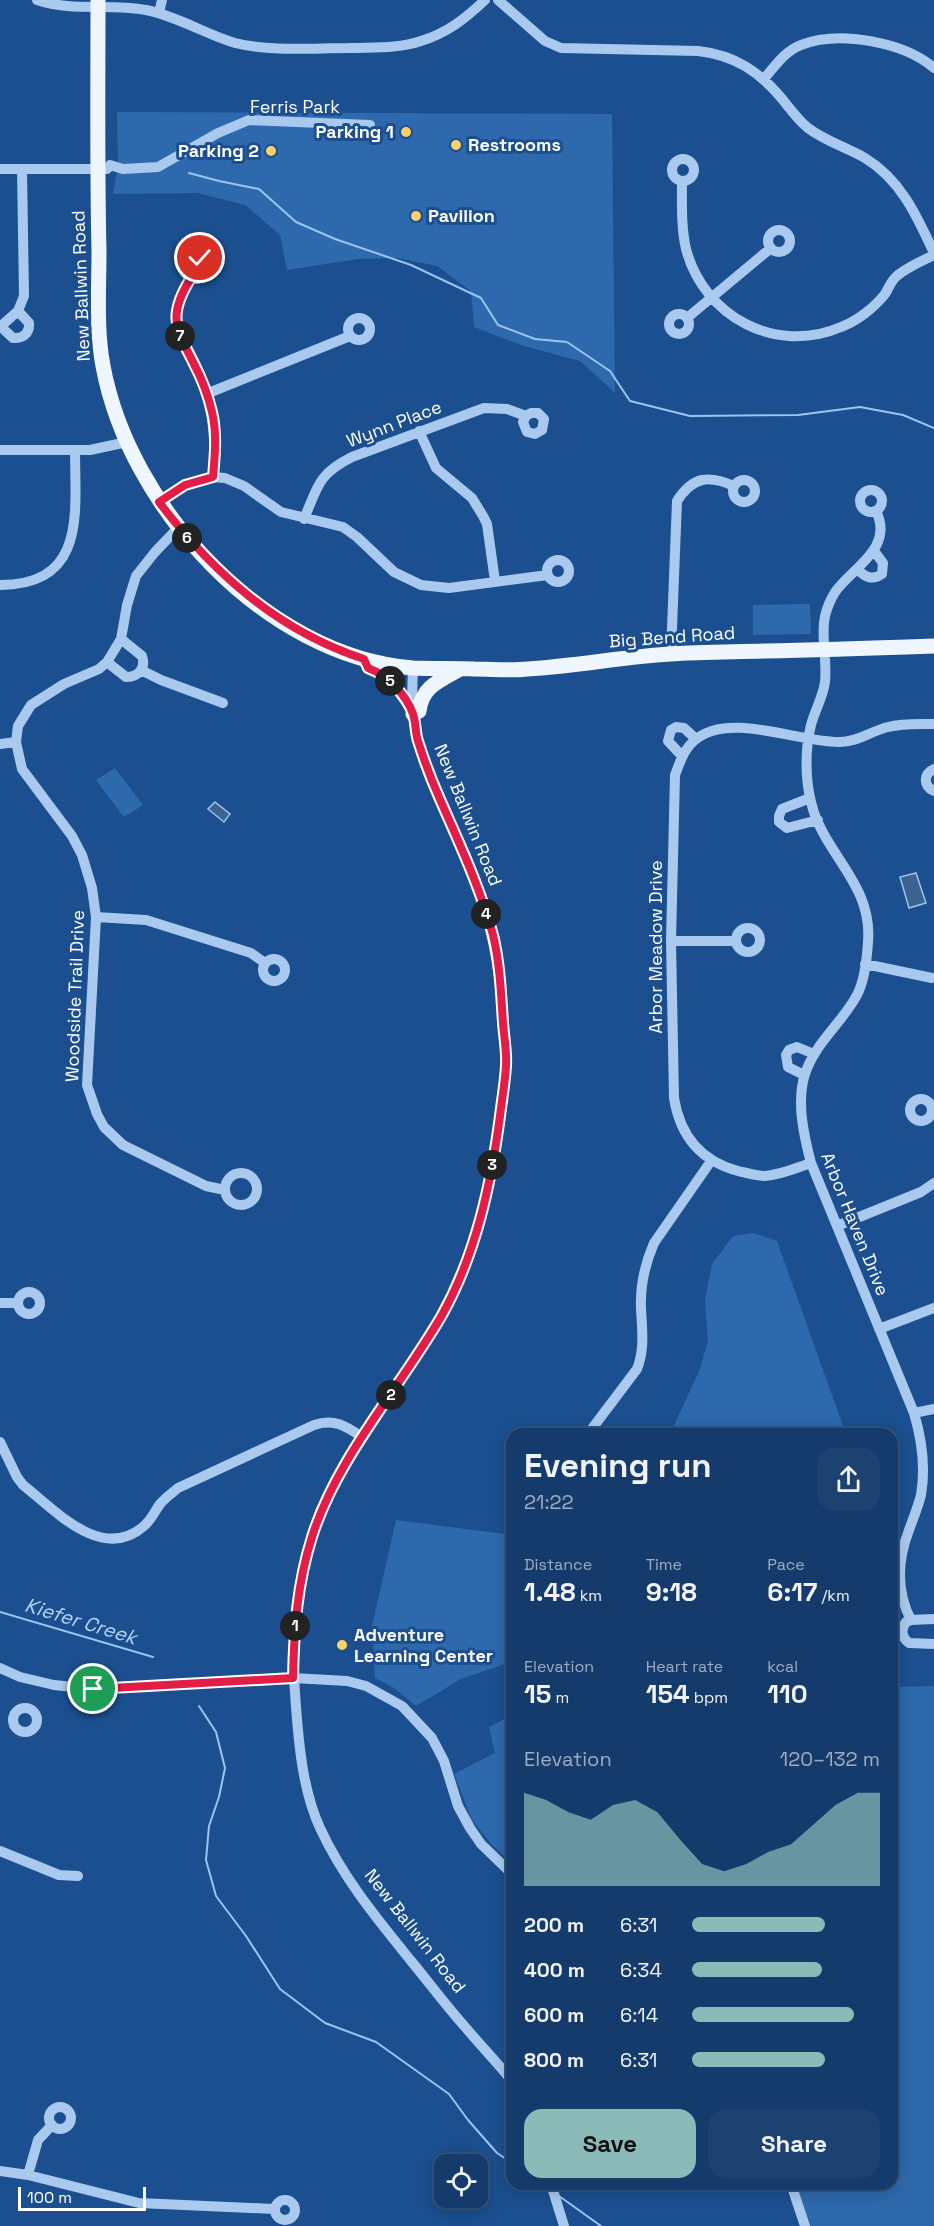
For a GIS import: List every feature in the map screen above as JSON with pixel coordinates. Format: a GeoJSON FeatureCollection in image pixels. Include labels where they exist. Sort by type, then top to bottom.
{"type":"FeatureCollection","features":[{"type":"Feature","properties":{"kind":"main road","name":"New Ballwin Road"},"geometry":{"type":"LineString","coordinates":[[98,4],[102,169],[101,353],[110,393],[127,442],[159,502],[178,528],[223,575],[275,616],[327,645],[364,659],[413,668]]}},
{"type":"Feature","properties":{"kind":"main road","name":"Big Bend Road"},"geometry":{"type":"LineString","coordinates":[[413,668],[525,670],[671,654],[934,646]]}},
{"type":"Feature","properties":{"kind":"main road"},"geometry":{"type":"LineString","coordinates":[[413,714],[419,711],[420,702],[430,687],[438,680],[461,669]]}},
{"type":"Feature","properties":{"kind":"street"},"geometry":{"type":"LineString","coordinates":[[38,0],[64,6],[98,4],[159,13],[235,43],[267,48],[398,47],[449,30],[485,0]]}},
{"type":"Feature","properties":{"kind":"street"},"geometry":{"type":"LineString","coordinates":[[159,13],[162,0]]}},
{"type":"Feature","properties":{"kind":"street"},"geometry":{"type":"LineString","coordinates":[[498,0],[545,41],[561,48],[710,52],[743,63],[764,79],[808,128],[864,158],[881,170],[907,199],[934,254],[897,275],[878,302],[857,319],[842,327],[812,336],[780,335],[754,329],[728,314],[699,282],[686,249],[682,222],[682,181]]}},
{"type":"Feature","properties":{"kind":"street"},"geometry":{"type":"LineString","coordinates":[[764,79],[784,55],[801,45],[837,39],[861,40],[891,46],[934,68]]}},
{"type":"Feature","properties":{"kind":"street","name":"Ferris Park"},"geometry":{"type":"LineString","coordinates":[[0,169],[102,169],[110,165],[123,169],[158,167],[218,133],[249,120],[370,125]]}},
{"type":"Feature","properties":{"kind":"street"},"geometry":{"type":"LineString","coordinates":[[18,311],[29,323],[29,327],[24,336],[13,338],[3,325],[18,311],[24,296],[22,169]]}},
{"type":"Feature","properties":{"kind":"street"},"geometry":{"type":"LineString","coordinates":[[687,318],[771,248]]}},
{"type":"Feature","properties":{"kind":"street"},"geometry":{"type":"LineString","coordinates":[[191,278],[179,302],[176,322],[181,341],[202,379],[206,394],[214,429],[213,477]]}},
{"type":"Feature","properties":{"kind":"street"},"geometry":{"type":"LineString","coordinates":[[206,394],[350,336]]}},
{"type":"Feature","properties":{"kind":"street","name":"Wynn Place"},"geometry":{"type":"LineString","coordinates":[[304,519],[321,479],[335,466],[352,457],[484,408],[507,409],[526,416]]}},
{"type":"Feature","properties":{"kind":"street"},"geometry":{"type":"LineString","coordinates":[[419,431],[436,468],[466,492],[479,507],[487,524],[495,581]]}},
{"type":"Feature","properties":{"kind":"street"},"geometry":{"type":"LineString","coordinates":[[0,450],[90,450],[127,442]]}},
{"type":"Feature","properties":{"kind":"street"},"geometry":{"type":"LineString","coordinates":[[0,585],[26,584],[45,575],[53,569],[67,550],[75,524],[75,450]]}},
{"type":"Feature","properties":{"kind":"street"},"geometry":{"type":"LineString","coordinates":[[159,502],[185,485],[213,477],[235,481],[281,512],[343,527],[394,572],[421,585],[449,588],[548,575]]}},
{"type":"Feature","properties":{"kind":"street"},"geometry":{"type":"LineString","coordinates":[[671,654],[677,501],[692,483],[702,480],[712,478],[734,486]]}},
{"type":"Feature","properties":{"kind":"street"},"geometry":{"type":"LineString","coordinates":[[857,569],[868,578],[882,574],[883,562],[874,551],[881,532],[876,512]]}},
{"type":"Feature","properties":{"kind":"street"},"geometry":{"type":"LineString","coordinates":[[0,744],[16,742],[18,726],[31,705],[64,684],[99,669],[107,662],[121,639],[127,605],[136,576],[178,528]]}},
{"type":"Feature","properties":{"kind":"street","name":"Arbor Haven Drive"},"geometry":{"type":"LineString","coordinates":[[874,551],[838,587],[824,621],[825,681],[808,739],[807,764],[810,798],[818,820],[836,855],[857,886],[865,907],[869,924],[865,964],[859,992],[814,1054],[804,1075],[802,1121],[811,1163],[914,1413],[921,1437],[923,1479],[920,1497],[904,1546],[900,1590],[903,1604],[911,1620],[903,1626],[902,1632],[906,1640],[915,1644],[934,1644]]}},
{"type":"Feature","properties":{"kind":"street"},"geometry":{"type":"LineString","coordinates":[[107,662],[126,677],[136,675],[141,670],[142,656],[121,639]]}},
{"type":"Feature","properties":{"kind":"street"},"geometry":{"type":"LineString","coordinates":[[364,659],[368,668],[378,672],[393,684],[413,714]]}},
{"type":"Feature","properties":{"kind":"street","name":"New Ballwin Road"},"geometry":{"type":"LineString","coordinates":[[413,668],[413,714],[417,737],[426,765],[470,866],[493,937],[500,975],[506,1066],[490,1182],[460,1278],[425,1342],[362,1437],[332,1489],[312,1536],[295,1619],[293,1678],[304,1772],[310,1800],[319,1826],[335,1856],[366,1906],[506,2074]]}},
{"type":"Feature","properties":{"kind":"street"},"geometry":{"type":"LineString","coordinates":[[141,670],[161,680],[223,703]]}},
{"type":"Feature","properties":{"kind":"street"},"geometry":{"type":"LineString","coordinates":[[682,756],[668,741],[671,730],[676,727],[684,728],[696,739],[717,730],[739,728],[843,742],[854,741],[887,727],[934,723]]}},
{"type":"Feature","properties":{"kind":"street","name":"Arbor Meadow Drive"},"geometry":{"type":"LineString","coordinates":[[696,739],[682,756],[673,786],[671,941],[675,1106],[690,1140],[711,1161],[726,1168],[764,1176],[782,1173],[811,1163]]}},
{"type":"Feature","properties":{"kind":"street","name":"Woodside Trail Drive"},"geometry":{"type":"LineString","coordinates":[[16,742],[18,759],[26,776],[67,829],[82,855],[92,888],[96,917],[87,1085],[97,1114],[104,1127],[130,1149],[206,1185],[225,1190]]}},
{"type":"Feature","properties":{"kind":"street"},"geometry":{"type":"LineString","coordinates":[[934,769],[929,771],[926,778],[928,788],[934,790]]}},
{"type":"Feature","properties":{"kind":"street"},"geometry":{"type":"LineString","coordinates":[[810,798],[782,809],[778,816],[779,822],[787,828],[818,820]]}},
{"type":"Feature","properties":{"kind":"street"},"geometry":{"type":"LineString","coordinates":[[96,917],[146,920],[251,953],[265,963]]}},
{"type":"Feature","properties":{"kind":"street"},"geometry":{"type":"LineString","coordinates":[[671,941],[736,940]]}},
{"type":"Feature","properties":{"kind":"street"},"geometry":{"type":"LineString","coordinates":[[865,964],[933,979]]}},
{"type":"Feature","properties":{"kind":"street"},"geometry":{"type":"LineString","coordinates":[[804,1075],[788,1067],[786,1055],[789,1050],[797,1047],[814,1054]]}},
{"type":"Feature","properties":{"kind":"street"},"geometry":{"type":"LineString","coordinates":[[593,1428],[637,1369],[641,1359],[643,1346],[642,1288],[648,1257],[654,1243],[711,1161]]}},
{"type":"Feature","properties":{"kind":"street"},"geometry":{"type":"LineString","coordinates":[[837,1226],[921,1192],[934,1183]]}},
{"type":"Feature","properties":{"kind":"street"},"geometry":{"type":"LineString","coordinates":[[0,1303],[17,1303]]}},
{"type":"Feature","properties":{"kind":"street"},"geometry":{"type":"LineString","coordinates":[[879,1329],[934,1308]]}},
{"type":"Feature","properties":{"kind":"street"},"geometry":{"type":"LineString","coordinates":[[914,1413],[934,1408]]}},
{"type":"Feature","properties":{"kind":"street"},"geometry":{"type":"LineString","coordinates":[[0,1442],[23,1485],[87,1534],[100,1538],[120,1539],[129,1536],[146,1524],[161,1503],[178,1488],[314,1425],[342,1423],[362,1437]]}},
{"type":"Feature","properties":{"kind":"street"},"geometry":{"type":"LineString","coordinates":[[911,1620],[934,1619]]}},
{"type":"Feature","properties":{"kind":"street"},"geometry":{"type":"LineString","coordinates":[[0,1668],[20,1677],[54,1685],[93,1689],[293,1678],[347,1681],[366,1686],[407,1711],[432,1737],[444,1761],[458,1806],[470,1828],[506,1868]]}},
{"type":"Feature","properties":{"kind":"street"},"geometry":{"type":"LineString","coordinates":[[1,1715],[13,1717]]}},
{"type":"Feature","properties":{"kind":"street"},"geometry":{"type":"LineString","coordinates":[[0,1851],[59,1875],[78,1876]]}},
{"type":"Feature","properties":{"kind":"street"},"geometry":{"type":"LineString","coordinates":[[28,2175],[38,2140],[52,2125]]}},
{"type":"Feature","properties":{"kind":"street"},"geometry":{"type":"LineString","coordinates":[[0,2171],[28,2175],[139,2203],[274,2209]]}},
{"type":"Feature","properties":{"kind":"street"},"geometry":{"type":"LineString","coordinates":[[553,2190],[564,2226]]}},
{"type":"Feature","properties":{"kind":"street"},"geometry":{"type":"LineString","coordinates":[[793,2190],[805,2226]]}},
{"type":"Feature","properties":{"kind":"shaded area"},"geometry":{"type":"Polygon","coordinates":[[[117,112],[612,114],[615,393],[580,361],[524,346],[474,327],[471,291],[437,266],[398,258],[359,259],[287,270],[280,235],[245,205],[198,193],[113,194],[118,166],[117,112]]]}},
{"type":"Feature","properties":{"kind":"shaded area"},"geometry":{"type":"Polygon","coordinates":[[[810,604],[811,634],[753,635],[753,605],[810,604]]]}},
{"type":"Feature","properties":{"kind":"shaded area"},"geometry":{"type":"Polygon","coordinates":[[[115,768],[143,805],[124,817],[96,780],[115,768]]]}},
{"type":"Feature","properties":{"kind":"shaded area"},"geometry":{"type":"Polygon","coordinates":[[[215,802],[230,814],[224,822],[208,809],[215,802]]]}},
{"type":"Feature","properties":{"kind":"shaded area"},"geometry":{"type":"Polygon","coordinates":[[[916,873],[926,903],[909,908],[900,877],[916,873]]]}},
{"type":"Feature","properties":{"kind":"shaded area"},"geometry":{"type":"Polygon","coordinates":[[[754,1233],[777,1241],[842,1428],[673,1428],[700,1369],[708,1340],[705,1300],[712,1264],[733,1236],[754,1233]]]}},
{"type":"Feature","properties":{"kind":"shaded area"},"geometry":{"type":"Polygon","coordinates":[[[396,1520],[506,1534],[506,1664],[461,1679],[416,1706],[394,1688],[375,1678],[372,1626],[396,1520]]]}},
{"type":"Feature","properties":{"kind":"shaded area"},"geometry":{"type":"Polygon","coordinates":[[[934,1686],[934,2226],[808,2226],[797,2190],[898,2190],[898,1687],[934,1686]]]}},
{"type":"Feature","properties":{"kind":"shaded area"},"geometry":{"type":"Polygon","coordinates":[[[506,1718],[506,1858],[493,1846],[472,1820],[454,1774],[495,1753],[489,1727],[506,1718]]]}},
{"type":"Feature","properties":{"kind":"waterway"},"geometry":{"type":"LineString","coordinates":[[189,173],[259,189],[296,222],[335,239],[411,265],[481,298],[498,325],[535,339],[567,342],[610,371],[630,401],[690,416],[798,415],[860,407],[903,415],[934,428]]}},
{"type":"Feature","properties":{"kind":"waterway","name":"Kiefer Creek"},"geometry":{"type":"LineString","coordinates":[[0,1612],[153,1657]]}},
{"type":"Feature","properties":{"kind":"waterway","name":"Kiefer Creek"},"geometry":{"type":"LineString","coordinates":[[199,1706],[216,1732],[225,1768],[219,1797],[209,1826],[206,1860],[216,1896],[246,1936],[280,1989],[325,2023],[376,2042],[449,2094],[468,2120],[497,2153],[506,2159]]}},
{"type":"Feature","properties":{"kind":"waterway","name":"Kiefer Creek"},"geometry":{"type":"LineString","coordinates":[[559,2196],[601,2226]]}},
{"type":"Feature","properties":{"kind":"place","name":"Parking 1"},"geometry":{"type":"Point","coordinates":[406,132]}},
{"type":"Feature","properties":{"kind":"place","name":"Restrooms"},"geometry":{"type":"Point","coordinates":[456,145]}},
{"type":"Feature","properties":{"kind":"place","name":"Parking 2"},"geometry":{"type":"Point","coordinates":[271,151]}},
{"type":"Feature","properties":{"kind":"place","name":"Pavilion"},"geometry":{"type":"Point","coordinates":[416,216]}},
{"type":"Feature","properties":{"kind":"place","name":"Adventure Learning Center"},"geometry":{"type":"Point","coordinates":[342,1645]}},
{"type":"Feature","properties":{"kind":"route"},"geometry":{"type":"LineString","coordinates":[[93,1689],[293,1678],[295,1619],[312,1536],[332,1489],[362,1437],[402,1379],[442,1314],[460,1278],[490,1182],[506,1066],[500,975],[493,937],[470,866],[426,765],[417,737],[413,714],[393,684],[378,672],[368,668],[364,659],[327,645],[293,628],[244,593],[209,562],[178,528],[159,502],[185,485],[213,477],[215,440],[212,413],[202,379],[181,341],[176,322],[176,311],[183,291],[191,278],[199,278],[205,274],[207,266],[200,258]]}}]}
